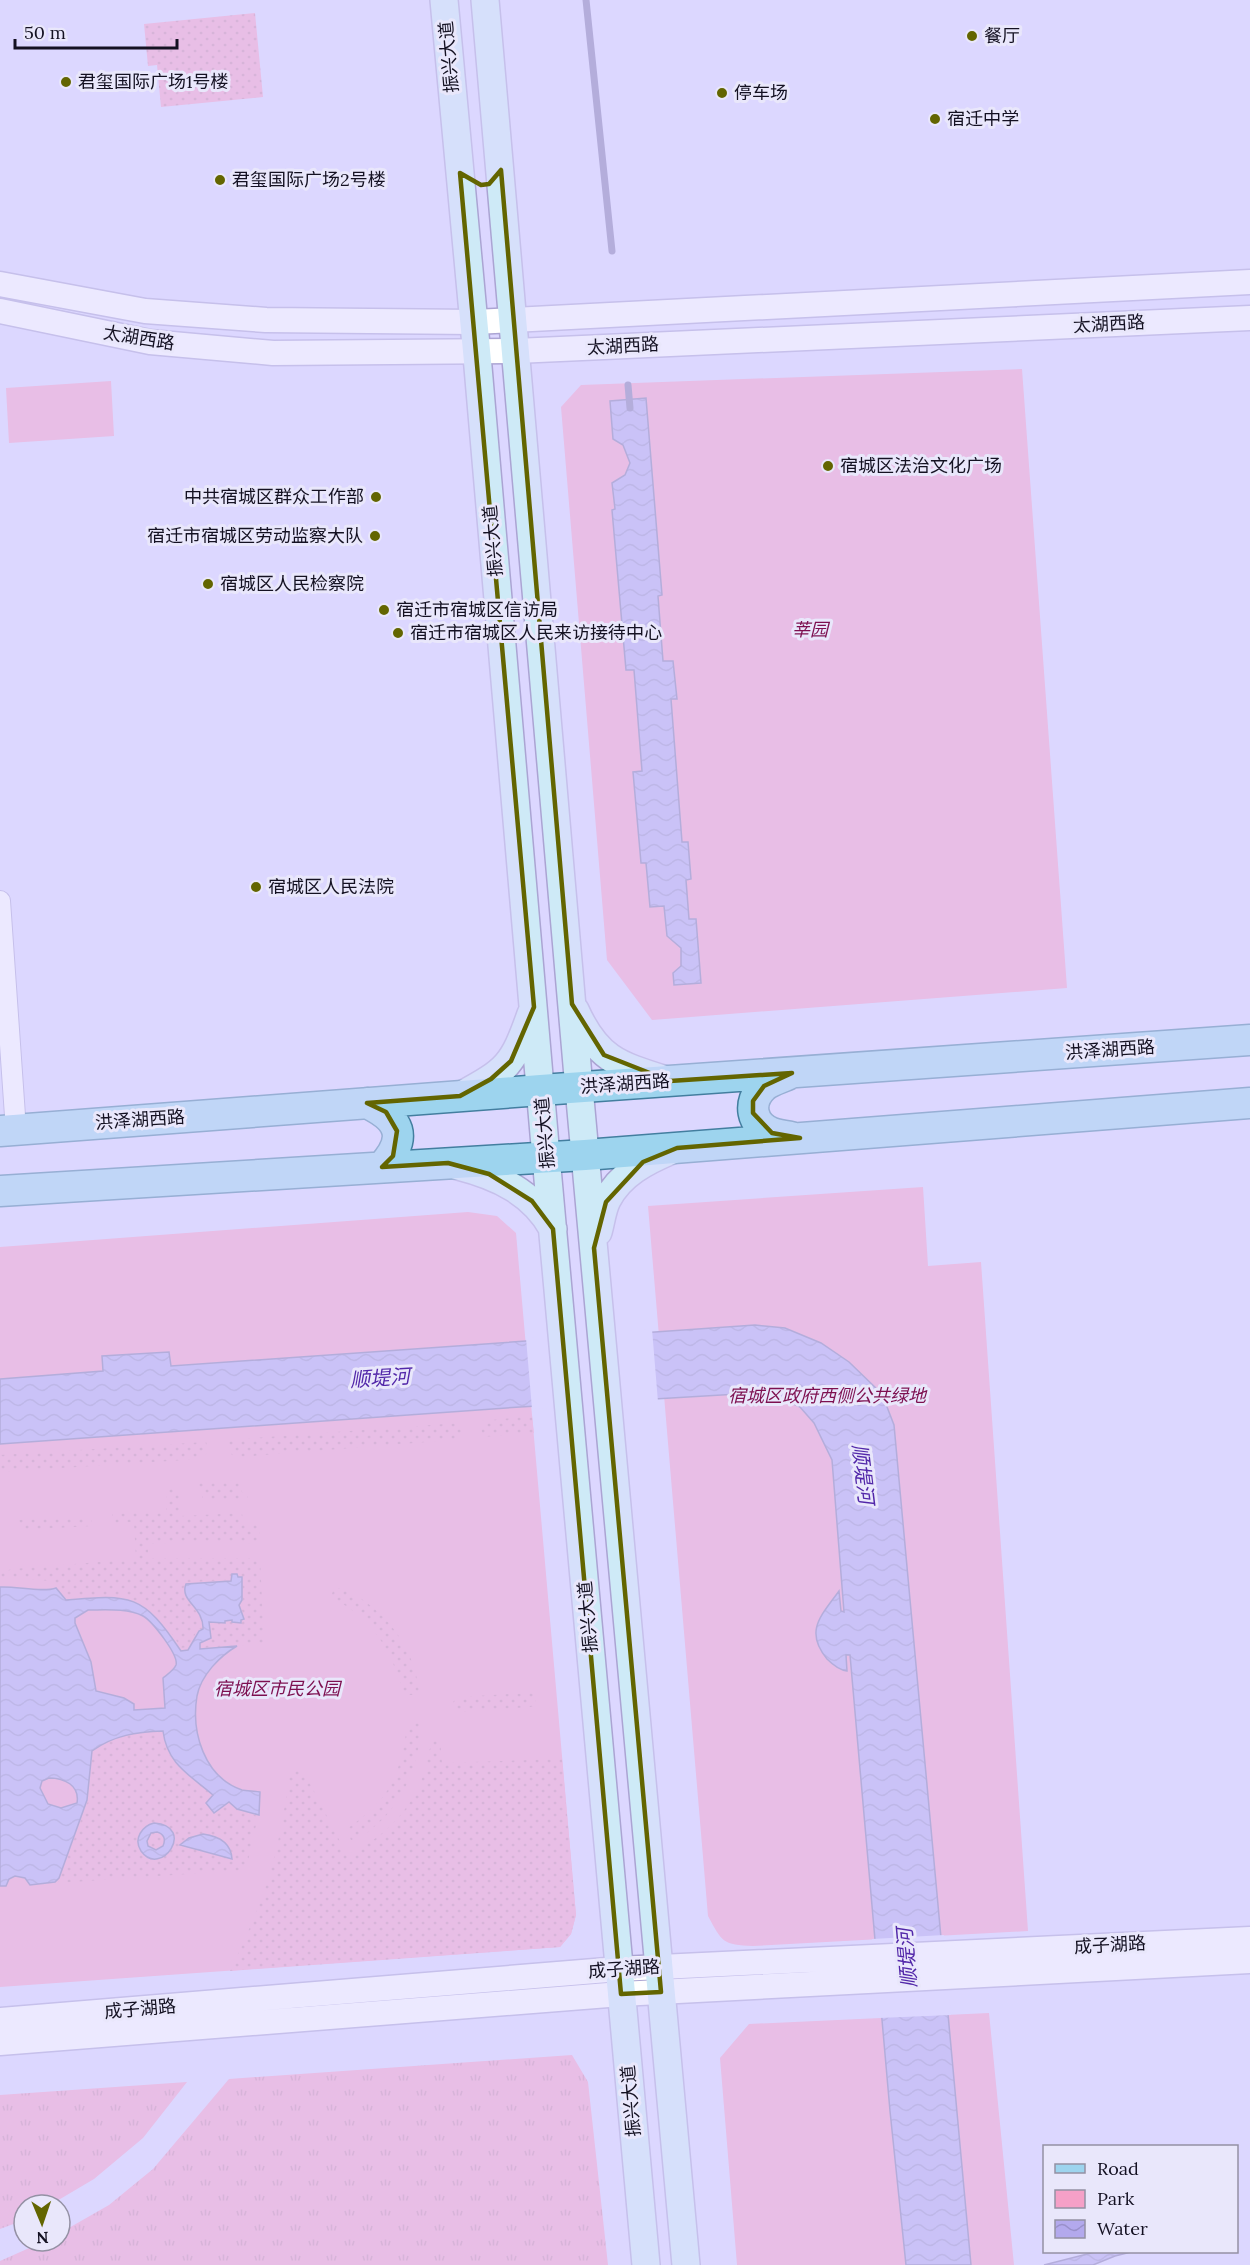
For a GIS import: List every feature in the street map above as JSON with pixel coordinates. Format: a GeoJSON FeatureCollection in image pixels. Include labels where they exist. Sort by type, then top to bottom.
{"type":"FeatureCollection","features":[{"type":"Feature","properties":{"kind":"main road","name":"振兴大道"},"geometry":{"type":"LineString","coordinates":[[444,0],[646,2265]]}},
{"type":"Feature","properties":{"kind":"main road"},"geometry":{"type":"LineString","coordinates":[[485,0],[579,1088],[686,2265]]}},
{"type":"Feature","properties":{"kind":"main road"},"geometry":{"type":"LineString","coordinates":[[460,173],[472,184],[480,185],[489,184],[501,170]]}},
{"type":"Feature","properties":{"kind":"main road"},"geometry":{"type":"LineString","coordinates":[[491,510],[496,498],[502,492],[512,490],[522,494],[530,509]]}},
{"type":"Feature","properties":{"kind":"main road"},"geometry":{"type":"LineString","coordinates":[[528,942],[537,949],[548,951],[558,948],[566,940]]}},
{"type":"Feature","properties":{"kind":"main road"},"geometry":{"type":"LineString","coordinates":[[572,1004],[588,1035],[603,1055],[635,1071],[670,1081]]}},
{"type":"Feature","properties":{"kind":"main road"},"geometry":{"type":"LineString","coordinates":[[460,1096],[491,1079],[511,1061],[522,1040],[534,1007]]}},
{"type":"Feature","properties":{"kind":"main road","name":"洪泽湖西路"},"geometry":{"type":"LineString","coordinates":[[8,1131],[541,1090],[1250,1040]]}},
{"type":"Feature","properties":{"kind":"main road"},"geometry":{"type":"LineString","coordinates":[[792,1073],[764,1086],[753,1101],[753,1113],[758,1124],[772,1133],[800,1138]]}},
{"type":"Feature","properties":{"kind":"main road"},"geometry":{"type":"LineString","coordinates":[[367,1103],[386,1112],[397,1131],[398,1143],[393,1156],[382,1167]]}},
{"type":"Feature","properties":{"kind":"main road"},"geometry":{"type":"LineString","coordinates":[[0,1191],[585,1155],[1250,1103]]}},
{"type":"Feature","properties":{"kind":"main road"},"geometry":{"type":"LineString","coordinates":[[594,1248],[606,1202],[615,1188],[643,1162],[676,1148]]}},
{"type":"Feature","properties":{"kind":"main road"},"geometry":{"type":"LineString","coordinates":[[448,1163],[489,1174],[509,1185],[532,1201],[547,1217],[553,1229]]}},
{"type":"Feature","properties":{"kind":"main road"},"geometry":{"type":"LineString","coordinates":[[558,1280],[565,1273],[574,1270],[585,1270],[597,1277]]}},
{"type":"Feature","properties":{"kind":"street","name":"太湖西路"},"geometry":{"type":"LineString","coordinates":[[0,284],[167,313],[266,320],[474,322],[1250,282]]}},
{"type":"Feature","properties":{"kind":"street","name":"太湖西路"},"geometry":{"type":"LineString","coordinates":[[0,311],[150,342],[273,353],[516,351],[1250,318]]}},
{"type":"Feature","properties":{"kind":"street"},"geometry":{"type":"LineString","coordinates":[[0,901],[8,1131]]}},
{"type":"Feature","properties":{"kind":"street","name":"成子湖路"},"geometry":{"type":"LineString","coordinates":[[660,1980],[810,1959],[1250,1939]]}},
{"type":"Feature","properties":{"kind":"street","name":"成子湖路"},"geometry":{"type":"LineString","coordinates":[[0,2020],[660,1980],[813,1985],[1250,1961]]}},
{"type":"Feature","properties":{"kind":"street","name":"成子湖路"},"geometry":{"type":"LineString","coordinates":[[0,2043],[620,1982]]}},
{"type":"Feature","properties":{"kind":"highlighted area"},"geometry":{"type":"Polygon","coordinates":[[[501,170],[572,1004],[604,1055],[670,1081],[792,1073],[764,1086],[753,1101],[753,1113],[772,1133],[800,1138],[677,1148],[643,1162],[606,1202],[594,1248],[661,1992],[621,1994],[553,1229],[532,1201],[489,1174],[448,1163],[382,1167],[393,1156],[397,1131],[386,1112],[367,1103],[460,1096],[491,1079],[511,1061],[534,1007],[460,173],[481,185],[489,184],[501,170]]]}},
{"type":"Feature","properties":{"kind":"green space"},"geometry":{"type":"Polygon","coordinates":[[[255,13],[263,97],[161,107],[157,65],[148,66],[144,24],[255,13]]]}},
{"type":"Feature","properties":{"kind":"green space","name":"莘园"},"geometry":{"type":"Polygon","coordinates":[[[1022,369],[1067,988],[652,1020],[607,960],[561,407],[581,385],[1022,369]]]}},
{"type":"Feature","properties":{"kind":"green space"},"geometry":{"type":"Polygon","coordinates":[[[111,381],[114,436],[9,443],[6,388],[111,381]]]}},
{"type":"Feature","properties":{"kind":"green space","name":"宿城区政府西侧公共绿地"},"geometry":{"type":"Polygon","coordinates":[[[923,1187],[928,1266],[981,1262],[1028,1931],[753,1946],[735,1945],[720,1937],[708,1916],[648,1206],[923,1187]]]}},
{"type":"Feature","properties":{"kind":"green space","name":"宿城区市民公园"},"geometry":{"type":"Polygon","coordinates":[[[468,1212],[497,1216],[516,1233],[576,1915],[571,1934],[560,1947],[0,1987],[0,1247],[468,1212]]]}},
{"type":"Feature","properties":{"kind":"green space"},"geometry":{"type":"Polygon","coordinates":[[[532,1416],[534,1433],[482,1437],[481,1421],[532,1416]]]}},
{"type":"Feature","properties":{"kind":"green space"},"geometry":{"type":"Polygon","coordinates":[[[459,1423],[462,1435],[452,1440],[239,1457],[232,1455],[227,1446],[228,1440],[459,1423]]]}},
{"type":"Feature","properties":{"kind":"green space"},"geometry":{"type":"Polygon","coordinates":[[[206,1442],[209,1451],[200,1459],[0,1472],[0,1455],[206,1442]]]}},
{"type":"Feature","properties":{"kind":"green space"},"geometry":{"type":"Polygon","coordinates":[[[241,1480],[242,1492],[248,1496],[248,1499],[202,1500],[202,1493],[198,1493],[199,1483],[241,1480]]]}},
{"type":"Feature","properties":{"kind":"green space"},"geometry":{"type":"Polygon","coordinates":[[[181,1487],[181,1516],[242,1513],[243,1523],[259,1523],[260,1544],[219,1541],[148,1544],[148,1558],[260,1558],[264,1644],[200,1648],[200,1643],[211,1638],[209,1622],[242,1623],[240,1605],[243,1600],[242,1577],[237,1573],[232,1573],[231,1580],[185,1584],[184,1595],[199,1615],[202,1629],[198,1629],[188,1647],[181,1648],[157,1616],[146,1606],[134,1600],[105,1596],[66,1598],[49,1581],[0,1579],[0,1572],[13,1569],[136,1559],[134,1522],[112,1523],[112,1514],[166,1511],[167,1490],[181,1487]]]}},
{"type":"Feature","properties":{"kind":"green space"},"geometry":{"type":"Polygon","coordinates":[[[92,1517],[92,1526],[20,1530],[19,1520],[92,1517]]]}},
{"type":"Feature","properties":{"kind":"green space"},"geometry":{"type":"Polygon","coordinates":[[[338,1588],[363,1600],[393,1628],[407,1651],[419,1690],[412,1695],[405,1695],[393,1663],[379,1637],[359,1616],[331,1597],[333,1591],[338,1588]]]}},
{"type":"Feature","properties":{"kind":"green space"},"geometry":{"type":"Polygon","coordinates":[[[535,1694],[536,1700],[534,1706],[530,1707],[460,1712],[454,1707],[453,1702],[458,1697],[535,1694]]]}},
{"type":"Feature","properties":{"kind":"green space"},"geometry":{"type":"Polygon","coordinates":[[[416,1720],[421,1723],[418,1752],[402,1793],[386,1816],[367,1833],[351,1840],[347,1829],[375,1806],[391,1784],[401,1757],[408,1722],[416,1720]]]}},
{"type":"Feature","properties":{"kind":"green space"},"geometry":{"type":"Polygon","coordinates":[[[162,1732],[168,1753],[174,1761],[212,1795],[205,1803],[214,1813],[229,1803],[237,1809],[258,1816],[246,1870],[58,1883],[88,1801],[93,1751],[126,1736],[162,1732]]]}},
{"type":"Feature","properties":{"kind":"green space"},"geometry":{"type":"Polygon","coordinates":[[[440,1740],[442,1763],[562,1759],[576,1915],[571,1934],[560,1947],[230,1971],[247,1935],[270,1872],[290,1772],[303,1770],[347,1855],[371,1842],[400,1815],[421,1781],[432,1741],[440,1740]]]}},
{"type":"Feature","properties":{"kind":"green space"},"geometry":{"type":"Polygon","coordinates":[[[989,2013],[1014,2265],[737,2265],[720,2058],[749,2024],[989,2013]]]}},
{"type":"Feature","properties":{"kind":"green space"},"geometry":{"type":"Polygon","coordinates":[[[572,2055],[588,2082],[608,2265],[0,2265],[0,2261],[18,2253],[72,2253],[72,2226],[109,2205],[153,2169],[229,2079],[572,2055]]]}},
{"type":"Feature","properties":{"kind":"green space"},"geometry":{"type":"Polygon","coordinates":[[[187,2082],[143,2138],[94,2179],[70,2193],[12,2193],[12,2224],[0,2229],[0,2095],[187,2082]]]}},
{"type":"Feature","properties":{"kind":"water"},"geometry":{"type":"Polygon","coordinates":[[[646,398],[662,595],[658,596],[663,661],[673,661],[677,699],[671,699],[682,842],[688,842],[691,879],[686,880],[689,919],[696,919],[701,983],[674,985],[673,973],[681,966],[681,948],[667,936],[664,906],[650,907],[646,863],[641,863],[633,772],[642,771],[634,670],[626,670],[612,510],[615,509],[612,483],[625,475],[630,463],[623,445],[613,439],[610,401],[646,398]]]}},
{"type":"Feature","properties":{"kind":"water","name":"顺堤河"},"geometry":{"type":"Polygon","coordinates":[[[755,1325],[785,1328],[821,1343],[849,1362],[882,1394],[894,1425],[971,2265],[906,2265],[890,2111],[850,1655],[846,1655],[847,1671],[841,1670],[827,1659],[820,1649],[816,1632],[821,1616],[839,1591],[841,1611],[844,1612],[832,1460],[814,1423],[800,1407],[781,1398],[755,1393],[520,1407],[0,1444],[0,1379],[103,1371],[102,1356],[169,1352],[171,1366],[755,1325]]]}},
{"type":"Feature","properties":{"kind":"water"},"geometry":{"type":"Polygon","coordinates":[[[232,1574],[242,1577],[242,1600],[239,1605],[244,1619],[241,1623],[232,1622],[232,1620],[225,1621],[225,1623],[209,1622],[211,1638],[200,1643],[200,1649],[237,1646],[218,1661],[199,1688],[196,1724],[203,1752],[218,1775],[229,1784],[242,1790],[260,1792],[259,1815],[237,1809],[229,1802],[214,1813],[206,1803],[213,1795],[181,1768],[169,1752],[163,1731],[126,1735],[109,1741],[92,1751],[87,1800],[59,1878],[55,1882],[30,1885],[25,1878],[15,1876],[9,1879],[6,1886],[0,1886],[0,1587],[44,1590],[56,1588],[66,1600],[106,1597],[134,1602],[156,1618],[181,1651],[188,1650],[199,1631],[203,1629],[200,1615],[186,1595],[186,1584],[231,1581],[232,1574]],[[88,1610],[75,1618],[75,1623],[91,1662],[96,1691],[124,1698],[134,1704],[134,1710],[165,1708],[163,1678],[174,1669],[176,1660],[158,1631],[147,1619],[137,1613],[88,1610]],[[49,1778],[42,1781],[40,1788],[48,1804],[61,1808],[77,1803],[76,1792],[70,1784],[60,1779],[49,1778]]]}},
{"type":"Feature","properties":{"kind":"water"},"geometry":{"type":"Polygon","coordinates":[[[154,1823],[167,1826],[173,1833],[174,1841],[171,1849],[158,1859],[149,1858],[141,1851],[138,1842],[140,1834],[154,1823]],[[157,1832],[151,1833],[147,1841],[148,1846],[156,1850],[164,1843],[164,1837],[157,1832]]]}},
{"type":"Feature","properties":{"kind":"water"},"geometry":{"type":"Polygon","coordinates":[[[203,1834],[223,1841],[229,1848],[232,1859],[180,1845],[189,1838],[203,1834]]]}},
{"type":"Feature","properties":{"kind":"water"},"geometry":{"type":"Polygon","coordinates":[[[1091,2253],[1127,2253],[1093,2265],[1044,2265],[1091,2253]]]}},
{"type":"Feature","properties":{"kind":"pier"},"geometry":{"type":"Polygon","coordinates":[[[652,1329],[658,1402],[532,1409],[526,1338],[652,1329]]]}},
{"type":"Feature","properties":{"kind":"pier"},"geometry":{"type":"Polygon","coordinates":[[[944,1935],[951,2015],[879,2018],[872,1939],[944,1935]]]}},
{"type":"Feature","properties":{"kind":"waterway"},"geometry":{"type":"LineString","coordinates":[[586,0],[612,251]]}},
{"type":"Feature","properties":{"kind":"waterway"},"geometry":{"type":"LineString","coordinates":[[628,385],[630,408]]}},
{"type":"Feature","properties":{"kind":"place","name":"餐厅"},"geometry":{"type":"Point","coordinates":[972,36]}},
{"type":"Feature","properties":{"kind":"place","name":"君玺国际广场1号楼"},"geometry":{"type":"Point","coordinates":[66,82]}},
{"type":"Feature","properties":{"kind":"place","name":"停车场"},"geometry":{"type":"Point","coordinates":[722,93]}},
{"type":"Feature","properties":{"kind":"place","name":"宿迁中学"},"geometry":{"type":"Point","coordinates":[935,119]}},
{"type":"Feature","properties":{"kind":"place","name":"君玺国际广场2号楼"},"geometry":{"type":"Point","coordinates":[220,180]}},
{"type":"Feature","properties":{"kind":"place","name":"宿城区法治文化广场"},"geometry":{"type":"Point","coordinates":[828,466]}},
{"type":"Feature","properties":{"kind":"place","name":"中共宿城区群众工作部"},"geometry":{"type":"Point","coordinates":[376,497]}},
{"type":"Feature","properties":{"kind":"place","name":"宿迁市宿城区劳动监察大队"},"geometry":{"type":"Point","coordinates":[375,536]}},
{"type":"Feature","properties":{"kind":"place","name":"宿城区人民检察院"},"geometry":{"type":"Point","coordinates":[208,584]}},
{"type":"Feature","properties":{"kind":"place","name":"宿迁市宿城区信访局"},"geometry":{"type":"Point","coordinates":[384,610]}},
{"type":"Feature","properties":{"kind":"place","name":"宿迁市宿城区人民来访接待中心"},"geometry":{"type":"Point","coordinates":[398,633]}},
{"type":"Feature","properties":{"kind":"place","name":"宿城区人民法院"},"geometry":{"type":"Point","coordinates":[256,887]}}]}
